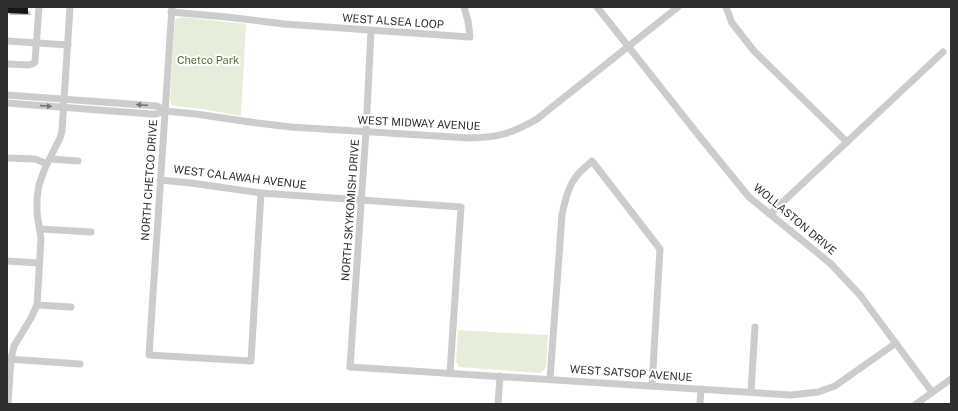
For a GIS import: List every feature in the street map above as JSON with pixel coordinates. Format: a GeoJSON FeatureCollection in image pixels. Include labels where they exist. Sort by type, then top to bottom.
{"type":"FeatureCollection","features":[{"type":"Feature","properties":{"kind":"street"},"geometry":{"type":"LineString","coordinates":[[7,64],[29,65],[35,62],[39,7]]}},
{"type":"Feature","properties":{"kind":"street"},"geometry":{"type":"LineString","coordinates":[[8,404],[9,359],[14,346],[37,305],[41,239],[37,214],[37,198],[39,185],[62,131],[70,7]]}},
{"type":"Feature","properties":{"kind":"street","name":"WEST ALSEA LOOP"},"geometry":{"type":"LineString","coordinates":[[172,9],[284,24],[470,37],[464,7]]}},
{"type":"Feature","properties":{"kind":"street","name":"WOLLASTON DRIVE"},"geometry":{"type":"LineString","coordinates":[[597,7],[749,197],[831,264],[860,295],[932,392]]}},
{"type":"Feature","properties":{"kind":"street","name":"WEST MIDWAY AVENUE"},"geometry":{"type":"LineString","coordinates":[[7,95],[157,106],[165,110],[272,125],[366,132],[483,138],[510,133],[523,128],[537,119],[678,7]]}},
{"type":"Feature","properties":{"kind":"street"},"geometry":{"type":"LineString","coordinates":[[726,7],[732,23],[754,51],[847,142]]}},
{"type":"Feature","properties":{"kind":"street","name":"NORTH CHETCO DRIVE"},"geometry":{"type":"LineString","coordinates":[[172,9],[149,355],[251,361],[261,193]]}},
{"type":"Feature","properties":{"kind":"street","name":"NORTH SKYKOMISH DRIVE"},"geometry":{"type":"LineString","coordinates":[[350,367],[366,132],[371,31]]}},
{"type":"Feature","properties":{"kind":"street"},"geometry":{"type":"LineString","coordinates":[[7,41],[68,45]]}},
{"type":"Feature","properties":{"kind":"street"},"geometry":{"type":"LineString","coordinates":[[770,214],[943,52]]}},
{"type":"Feature","properties":{"kind":"street","name":"WEST MIDWAY AVENUE"},"geometry":{"type":"LineString","coordinates":[[7,103],[156,114],[165,110]]}},
{"type":"Feature","properties":{"kind":"street"},"geometry":{"type":"LineString","coordinates":[[7,158],[49,161],[78,161]]}},
{"type":"Feature","properties":{"kind":"street"},"geometry":{"type":"LineString","coordinates":[[550,379],[562,215],[565,201],[575,179],[580,171],[592,161],[660,249],[652,386]]}},
{"type":"Feature","properties":{"kind":"street","name":"WEST CALAWAH AVENUE"},"geometry":{"type":"LineString","coordinates":[[160,180],[261,193],[461,207],[450,373]]}},
{"type":"Feature","properties":{"kind":"street"},"geometry":{"type":"LineString","coordinates":[[40,229],[91,232]]}},
{"type":"Feature","properties":{"kind":"street"},"geometry":{"type":"LineString","coordinates":[[7,261],[39,263]]}},
{"type":"Feature","properties":{"kind":"street"},"geometry":{"type":"LineString","coordinates":[[37,305],[71,307]]}},
{"type":"Feature","properties":{"kind":"street"},"geometry":{"type":"LineString","coordinates":[[751,392],[755,327]]}},
{"type":"Feature","properties":{"kind":"street","name":"WEST SATSOP AVENUE"},"geometry":{"type":"LineString","coordinates":[[350,367],[791,395],[818,392],[835,386],[896,343]]}},
{"type":"Feature","properties":{"kind":"street"},"geometry":{"type":"LineString","coordinates":[[9,359],[80,364]]}},
{"type":"Feature","properties":{"kind":"street"},"geometry":{"type":"LineString","coordinates":[[498,404],[500,376]]}},
{"type":"Feature","properties":{"kind":"street"},"geometry":{"type":"LineString","coordinates":[[916,404],[951,379]]}},
{"type":"Feature","properties":{"kind":"street"},"geometry":{"type":"LineString","coordinates":[[700,404],[701,389]]}},
{"type":"Feature","properties":{"kind":"green space","name":"Chetco Park"},"geometry":{"type":"Polygon","coordinates":[[[182,17],[246,24],[241,116],[172,105],[170,100],[175,21],[176,19],[182,17]]]}},
{"type":"Feature","properties":{"kind":"green space"},"geometry":{"type":"Polygon","coordinates":[[[458,330],[548,335],[546,367],[539,373],[459,367],[456,362],[458,330]]]}},
{"type":"Feature","properties":{"kind":"building"},"geometry":{"type":"Polygon","coordinates":[[[7,7],[28,7],[28,14],[7,13],[7,7]]]}}]}
